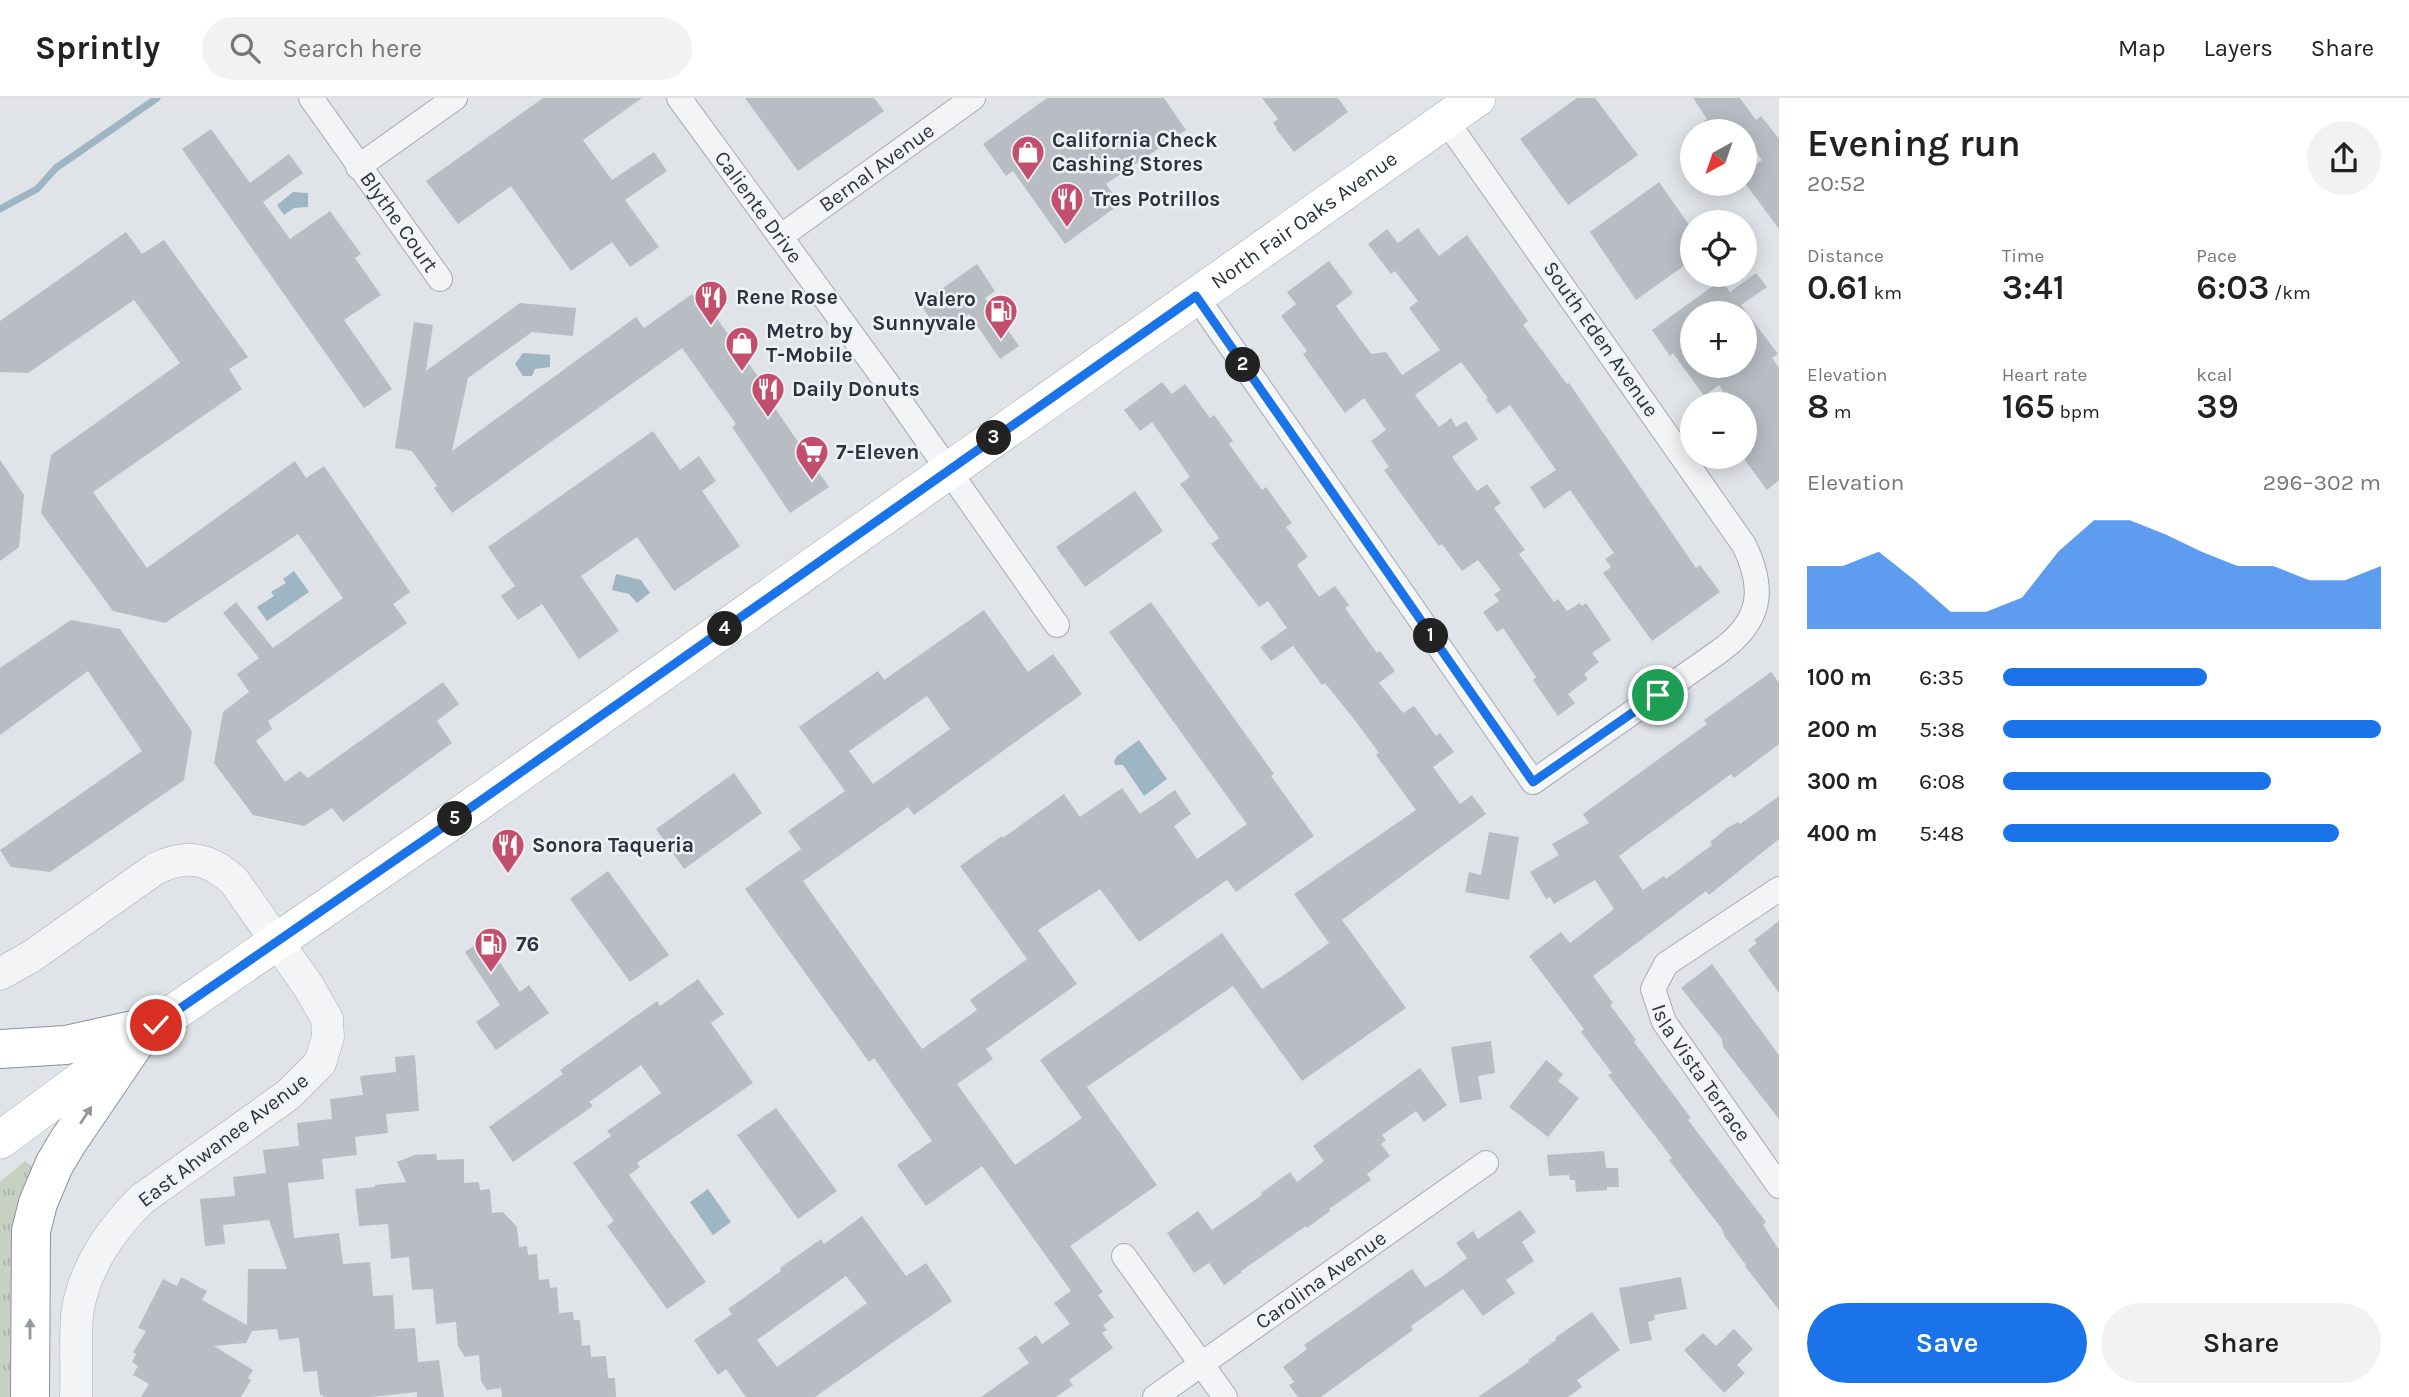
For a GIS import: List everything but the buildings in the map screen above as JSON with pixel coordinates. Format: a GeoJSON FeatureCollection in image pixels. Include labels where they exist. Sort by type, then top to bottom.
{"type":"FeatureCollection","features":[{"type":"Feature","properties":{"kind":"highway"},"geometry":{"type":"LineString","coordinates":[[0,1049],[66,1045],[148,1031]]}},
{"type":"Feature","properties":{"kind":"highway"},"geometry":{"type":"LineString","coordinates":[[30,1397],[31,1231],[38,1203],[60,1154],[148,1031]]}},
{"type":"Feature","properties":{"kind":"main road","name":"North Fair Oaks Avenue"},"geometry":{"type":"LineString","coordinates":[[0,1140],[148,1031],[478,803],[1477,98]]}},
{"type":"Feature","properties":{"kind":"street","name":"Blythe Court"},"geometry":{"type":"LineString","coordinates":[[311,98],[440,279]]}},
{"type":"Feature","properties":{"kind":"street"},"geometry":{"type":"LineString","coordinates":[[358,167],[456,98]]}},
{"type":"Feature","properties":{"kind":"street","name":"Caliente Drive"},"geometry":{"type":"LineString","coordinates":[[679,98],[1057,625]]}},
{"type":"Feature","properties":{"kind":"street","name":"Bernal Avenue"},"geometry":{"type":"LineString","coordinates":[[780,237],[973,98]]}},
{"type":"Feature","properties":{"kind":"street","name":"South Eden Avenue"},"geometry":{"type":"LineString","coordinates":[[1196,296],[1533,782],[1735,640],[1746,627],[1756,602],[1758,585],[1755,567],[1744,545],[1445,119]]}},
{"type":"Feature","properties":{"kind":"street","name":"East Ahwanee Avenue"},"geometry":{"type":"LineString","coordinates":[[0,974],[32,956],[155,869],[173,860],[190,858],[224,872],[245,893],[324,1012],[328,1037],[320,1063],[288,1096],[142,1199],[104,1243],[89,1273],[78,1314],[76,1397]]}},
{"type":"Feature","properties":{"kind":"street","name":"Isla Vista Terrace"},"geometry":{"type":"LineString","coordinates":[[1779,888],[1666,964],[1653,989],[1664,1022],[1779,1186]]}},
{"type":"Feature","properties":{"kind":"street","name":"Carolina Avenue"},"geometry":{"type":"LineString","coordinates":[[1155,1397],[1486,1163]]}},
{"type":"Feature","properties":{"kind":"street"},"geometry":{"type":"LineString","coordinates":[[1124,1256],[1225,1397]]}},
{"type":"Feature","properties":{"kind":"green space"},"geometry":{"type":"Polygon","coordinates":[[[25,1161],[41,1172],[23,1397],[0,1397],[0,1182],[25,1161]]]}},
{"type":"Feature","properties":{"kind":"water"},"geometry":{"type":"Polygon","coordinates":[[[293,192],[308,193],[308,207],[294,208],[284,215],[277,205],[293,192]]]}},
{"type":"Feature","properties":{"kind":"water"},"geometry":{"type":"Polygon","coordinates":[[[523,353],[550,355],[550,367],[535,369],[532,376],[523,376],[515,364],[523,353]]]}},
{"type":"Feature","properties":{"kind":"water"},"geometry":{"type":"Polygon","coordinates":[[[294,571],[309,592],[267,621],[257,607],[274,596],[271,592],[286,583],[283,579],[294,571]]]}},
{"type":"Feature","properties":{"kind":"water"},"geometry":{"type":"Polygon","coordinates":[[[616,574],[641,580],[650,593],[637,603],[629,594],[612,590],[616,574]]]}},
{"type":"Feature","properties":{"kind":"water"},"geometry":{"type":"Polygon","coordinates":[[[1139,740],[1167,779],[1144,796],[1123,765],[1115,765],[1114,761],[1139,740]]]}},
{"type":"Feature","properties":{"kind":"water"},"geometry":{"type":"Polygon","coordinates":[[[708,1189],[731,1222],[713,1235],[690,1202],[708,1189]]]}},
{"type":"Feature","properties":{"kind":"waterway"},"geometry":{"type":"LineString","coordinates":[[0,209],[37,189],[56,168],[157,98]]}},
{"type":"Feature","properties":{"kind":"place","name":"California Check Cashing Stores"},"geometry":{"type":"Point","coordinates":[1028,182]}},
{"type":"Feature","properties":{"kind":"place","name":"Tres Potrillos"},"geometry":{"type":"Point","coordinates":[1067,229]}},
{"type":"Feature","properties":{"kind":"place","name":"Rene Rose"},"geometry":{"type":"Point","coordinates":[711,327]}},
{"type":"Feature","properties":{"kind":"place","name":"Valero Sunnyvale"},"geometry":{"type":"Point","coordinates":[1001,341]}},
{"type":"Feature","properties":{"kind":"place","name":"Metro by T-Mobile"},"geometry":{"type":"Point","coordinates":[742,373]}},
{"type":"Feature","properties":{"kind":"place","name":"Daily Donuts"},"geometry":{"type":"Point","coordinates":[768,419]}},
{"type":"Feature","properties":{"kind":"place","name":"7-Eleven"},"geometry":{"type":"Point","coordinates":[812,482]}},
{"type":"Feature","properties":{"kind":"place","name":"Sonora Taqueria"},"geometry":{"type":"Point","coordinates":[508,875]}},
{"type":"Feature","properties":{"kind":"place","name":"76"},"geometry":{"type":"Point","coordinates":[491,974]}},
{"type":"Feature","properties":{"kind":"route"},"geometry":{"type":"LineString","coordinates":[[156,1025],[360,886],[1196,296],[1533,782],[1658,695]]}}]}
